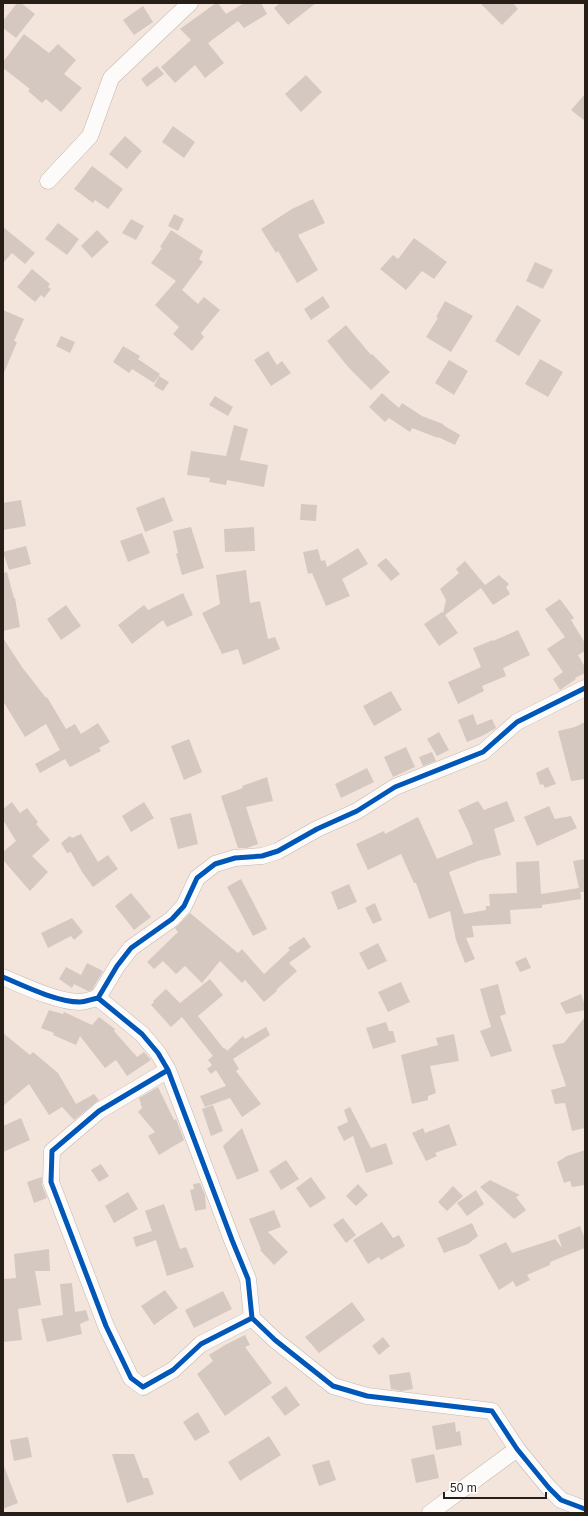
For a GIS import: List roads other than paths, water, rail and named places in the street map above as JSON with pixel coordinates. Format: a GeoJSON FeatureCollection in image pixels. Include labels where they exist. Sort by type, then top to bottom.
{"type":"FeatureCollection","features":[{"type":"Feature","properties":{"kind":"street"},"geometry":{"type":"LineString","coordinates":[[48,181],[90,136],[111,78],[190,3]]}},
{"type":"Feature","properties":{"kind":"street"},"geometry":{"type":"LineString","coordinates":[[3,977],[65,1000],[80,1002],[98,998],[117,966],[132,948],[172,919],[184,906],[197,878],[215,864],[235,858],[262,856],[278,851],[316,829],[357,811],[395,787],[483,752],[517,722],[585,688]]}},
{"type":"Feature","properties":{"kind":"street"},"geometry":{"type":"LineString","coordinates":[[98,998],[142,1034],[158,1053],[168,1070],[248,1279],[252,1318],[274,1340],[333,1386],[367,1396],[492,1411],[517,1449],[549,1488],[561,1500],[585,1509]]}},
{"type":"Feature","properties":{"kind":"street"},"geometry":{"type":"LineString","coordinates":[[168,1070],[100,1111],[52,1151],[51,1182],[106,1326],[131,1378],[143,1387],[173,1370],[201,1344],[252,1318]]}},
{"type":"Feature","properties":{"kind":"street"},"geometry":{"type":"LineString","coordinates":[[430,1513],[517,1449]]}},
{"type":"Feature","properties":{"kind":"railway"},"geometry":{"type":"LineString","coordinates":[[582,1513],[585,1510]]}}]}
